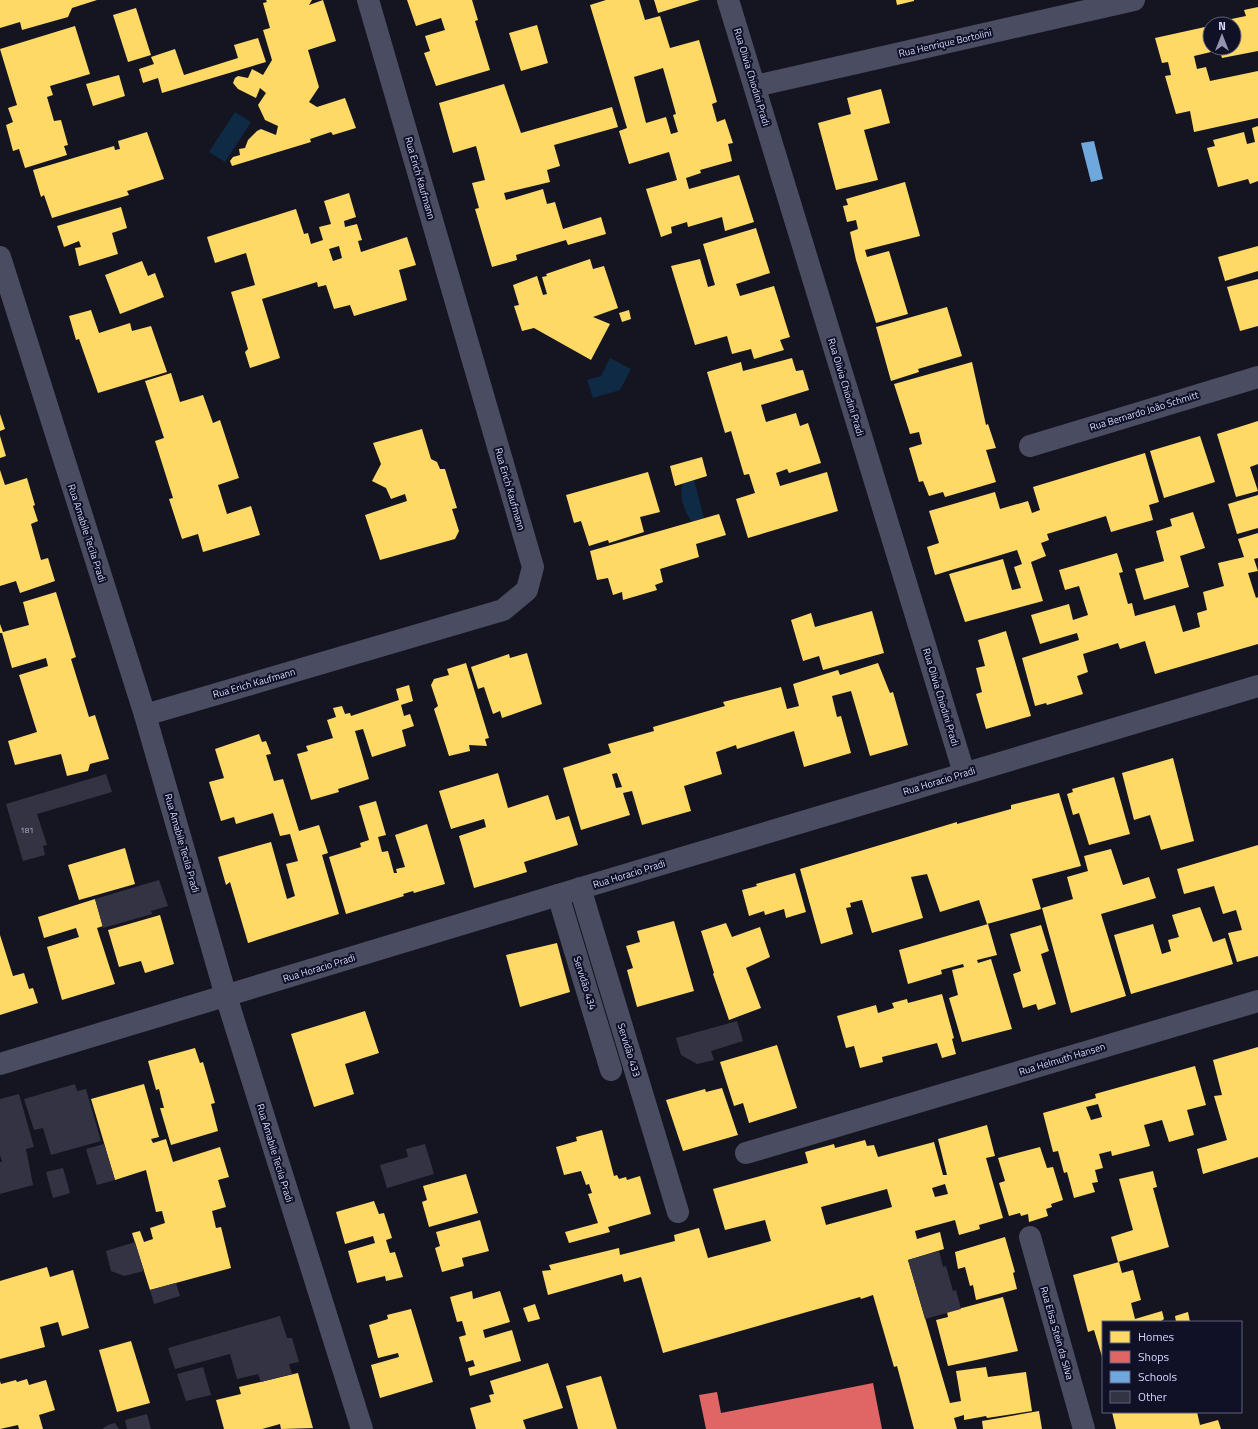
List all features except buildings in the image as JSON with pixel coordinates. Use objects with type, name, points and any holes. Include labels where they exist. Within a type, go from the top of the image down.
[{"type":"street","name":"Rua Erich Kaufmann","points":[[145,715],[503,610],[527,590],[533,567],[368,0]]},
{"type":"street","name":"Rua Olivia Chiodini Pradi","points":[[728,0],[964,774]]},
{"type":"street","name":"Rua Henrique Bortolini","points":[[755,86],[1134,0]]},
{"type":"street","name":"Rua Amabile Tecila Pradi","points":[[0,257],[145,715],[226,996],[362,1429]]},
{"type":"street","name":"Rua Bernardo João Schmitt","points":[[1030,446],[1258,377]]},
{"type":"street","name":"Rua Horacio Pradi","points":[[0,1064],[580,888],[1258,686]]},
{"type":"street","name":"Servidão 433","points":[[580,888],[678,1212]]},
{"type":"street","name":"Servidão 434","points":[[558,895],[611,1070]]},
{"type":"street","name":"Rua Helmuth Hansen","points":[[746,1153],[1258,1001]]},
{"type":"street","name":"Rua Elisa Stein da Silva","points":[[1030,1237],[1084,1429]]},
{"type":"water","points":[[235,112],[251,122],[225,162],[209,152]]},
{"type":"water","points":[[610,358],[631,369],[620,390],[593,398],[587,380],[601,376]]},
{"type":"water","points":[[694,480],[704,518],[692,522],[686,513],[681,488],[682,483]]}]
